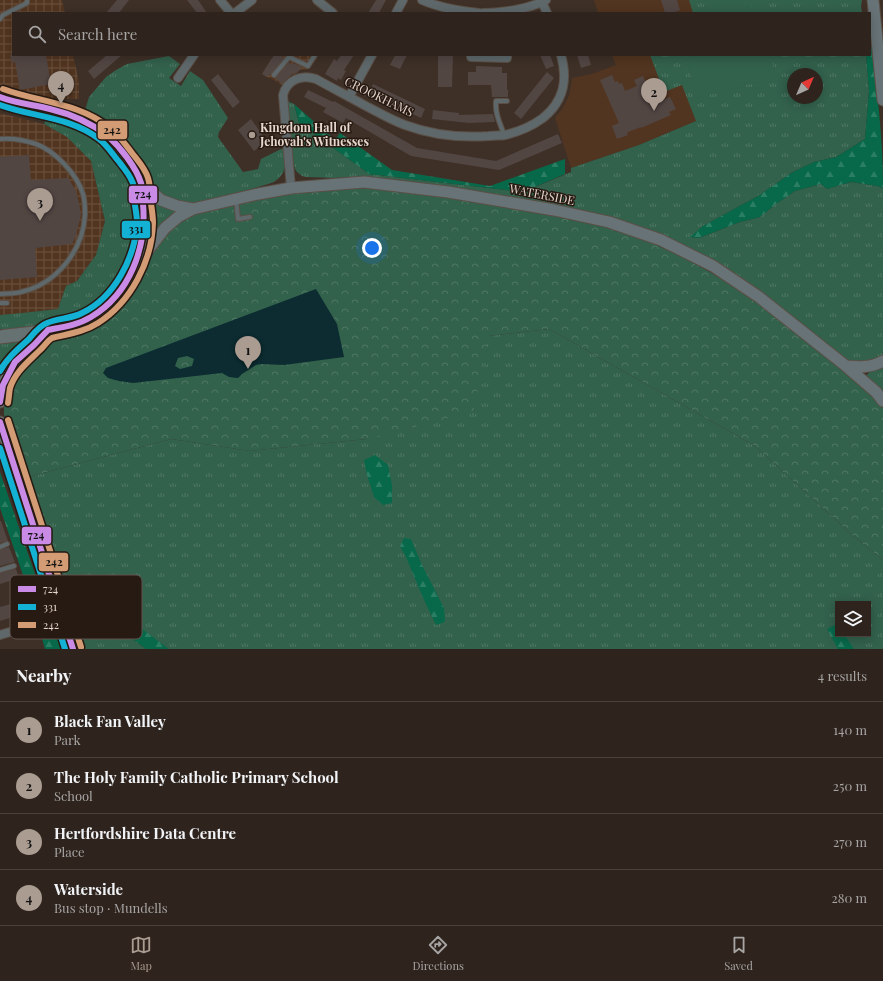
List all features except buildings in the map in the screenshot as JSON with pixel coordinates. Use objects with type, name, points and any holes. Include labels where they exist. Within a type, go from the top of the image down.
[{"type":"main road","points":[[873,0],[883,100]]},
{"type":"main road","points":[[0,97],[24,104],[50,109],[82,119],[97,128],[113,141],[137,174],[141,183],[145,216],[142,245],[135,267],[122,289],[96,314],[84,321],[66,327],[0,337]]},
{"type":"main road","name":"WATERSIDE","points":[[141,183],[161,200],[177,206],[193,208],[291,188],[364,182],[448,192],[554,210],[609,222],[661,240],[713,266],[759,297],[846,366],[876,392],[883,401]]},
{"type":"main road","name":"WATERSIDE","points":[[135,267],[165,228],[178,217],[193,208]]},
{"type":"main road","points":[[0,402],[3,384],[15,362],[48,330]]},
{"type":"main road","points":[[846,366],[865,367],[878,364],[883,361]]},
{"type":"main road","points":[[0,422],[49,575]]},
{"type":"main road","points":[[70,639],[73,649]]},
{"type":"street","points":[[220,0],[230,12]]},
{"type":"street","points":[[236,12],[252,0]]},
{"type":"street","points":[[317,0],[332,12]]},
{"type":"street","points":[[397,12],[403,0]]},
{"type":"street","points":[[422,0],[459,11],[469,12]]},
{"type":"street","points":[[506,12],[544,1],[547,12]]},
{"type":"street","points":[[178,78],[193,56]]},
{"type":"street","points":[[349,97],[371,56]]},
{"type":"street","points":[[471,57],[507,58],[507,56]]},
{"type":"street","name":"CROOKHAMS","points":[[291,188],[283,96],[290,82],[307,76],[311,77],[386,116],[405,125],[422,130],[462,136],[504,135],[536,124],[551,112],[561,96],[564,78],[561,56]]},
{"type":"street","points":[[0,635],[10,632]]},
{"type":"lane","points":[[0,18],[27,3],[27,0]]},
{"type":"lane","points":[[274,75],[289,56],[308,66],[314,56]]},
{"type":"lane","points":[[504,135],[502,125],[496,115],[495,109],[496,101],[507,101]]},
{"type":"lane","points":[[0,139],[14,138],[37,144],[54,155],[67,167],[77,180],[83,194],[85,209],[85,223],[80,240],[74,252],[58,272],[49,280],[31,289],[21,292],[0,294]]},
{"type":"lane","points":[[236,199],[238,219],[250,218]]},
{"type":"lane","points":[[0,303],[8,303]]},
{"type":"lane","points":[[0,547],[7,544]]},
{"type":"lane","points":[[0,570],[14,566]]},
{"type":"shaded area","points":[[0,0],[62,0],[65,12],[12,12],[12,56],[73,56],[79,82],[79,99],[32,99],[0,85]]},
{"type":"shaded area","points":[[594,0],[805,0],[807,12],[598,12]]},
{"type":"shaded area","points":[[273,56],[314,56],[317,58],[309,69],[299,70],[295,76],[292,74],[283,86],[262,74]]},
{"type":"shaded area","points":[[612,56],[807,56],[798,68],[787,68],[787,99],[696,121],[639,145],[571,168],[555,118],[569,96],[572,78],[592,74],[616,65]]},
{"type":"shaded area","points":[[0,113],[44,124],[67,137],[91,161],[105,221],[96,255],[77,281],[66,286],[58,309],[0,316]]},
{"type":"green space","points":[[689,0],[862,0],[862,12],[693,12]]},
{"type":"green space","points":[[717,0],[774,0],[732,12],[720,12]]},
{"type":"green space","points":[[871,38],[877,89],[883,168],[883,188],[851,182],[827,189],[821,184],[795,191],[760,217],[740,222],[699,238],[690,237],[703,226],[758,196],[791,173],[814,162],[836,157],[865,139],[869,91],[866,56],[871,56]]},
{"type":"green space","points":[[169,56],[180,64],[169,78],[181,86],[190,71],[203,80],[228,118],[219,132],[218,137],[243,172],[258,169],[261,159],[283,149],[285,166],[283,173],[279,178],[274,182],[255,188],[197,203],[184,204],[163,197],[150,184],[141,169],[84,114],[89,97],[106,77],[116,70],[127,64]]},
{"type":"green space","points":[[650,56],[866,56],[869,91],[865,139],[836,157],[814,162],[791,173],[758,196],[703,226],[691,237],[699,238],[740,222],[760,217],[795,191],[821,184],[827,189],[851,182],[883,188],[883,356],[866,363],[847,361],[759,293],[643,230],[380,179],[302,176],[295,169],[293,161],[287,101],[294,104],[299,123],[369,174],[523,192],[571,172],[571,168],[639,145],[696,121],[682,85],[664,92]]},
{"type":"green space","points":[[686,56],[770,56],[776,77],[697,98]]},
{"type":"green space","points":[[294,104],[335,140],[340,133],[392,170],[490,186],[565,159],[565,174],[523,192],[369,174],[299,123]]},
{"type":"green space","points":[[48,114],[84,126],[109,145],[131,176],[138,198],[140,214],[137,250],[118,285],[103,302],[91,310],[73,319],[21,330],[0,329],[0,315],[58,309],[66,286],[77,281],[96,255],[105,221],[91,161],[67,137],[44,124]]},
{"type":"green space","points":[[374,188],[419,193],[595,224],[639,237],[678,255],[743,292],[778,318],[866,390],[883,408],[883,560],[852,535],[755,446],[549,329],[489,336],[473,412],[367,439],[250,451],[171,439],[24,479],[4,414],[4,402],[10,375],[37,346],[91,324],[130,288],[161,238],[174,224],[195,213],[274,195],[338,189]]},
{"type":"green space","points":[[152,198],[175,212],[152,236],[150,232],[151,216],[149,200]]},
{"type":"green space","points":[[549,329],[755,446],[852,535],[883,560],[883,649],[167,649],[142,635],[142,575],[54,575],[24,479],[171,439],[250,451],[367,439],[489,336]]},
{"type":"green space","points":[[22,341],[23,344],[10,358],[0,376],[0,344]]},
{"type":"green space","points":[[883,367],[883,395],[866,378],[866,376],[872,371]]},
{"type":"green space","points":[[375,455],[388,465],[392,485],[392,503],[383,505],[374,497],[364,460]]},
{"type":"green space","points":[[0,472],[35,575],[23,575],[0,508]]},
{"type":"green space","points":[[404,538],[411,539],[422,565],[444,608],[445,622],[436,625],[400,546]]},
{"type":"green space","points":[[835,625],[835,637],[846,637],[854,649],[838,649],[827,629]]},
{"type":"green space","points":[[142,629],[169,649],[146,649],[132,639],[142,639]]},
{"type":"green space","points":[[42,639],[61,639],[64,649],[45,649]]},
{"type":"green space","points":[[75,639],[132,639],[146,649],[78,649]]},
{"type":"water","points":[[316,289],[337,324],[344,357],[284,365],[261,364],[256,365],[238,378],[229,377],[222,373],[133,383],[108,378],[103,373],[106,368]],"holes":[[[187,356],[194,359],[192,366],[180,369],[175,366],[178,358]]]},
{"type":"transit line","name":"242","points":[[3,89],[86,113],[113,131],[122,140],[147,174],[150,185],[153,223],[149,252],[138,279],[130,292],[110,314],[93,326],[82,331],[50,339],[15,377],[10,388],[8,403]]},
{"type":"transit line","name":"724","points":[[0,97],[66,114],[95,127],[108,136],[118,146],[132,164],[142,185],[144,220],[142,237],[139,253],[126,282],[116,296],[105,307],[91,317],[76,324],[48,330]]},
{"type":"transit line","name":"331","points":[[0,105],[76,126],[99,139],[108,148],[132,180],[137,223],[132,250],[127,263],[121,276],[104,298],[78,315],[44,324],[9,358],[0,371]]},
{"type":"transit line","name":"724","points":[[0,402],[3,385],[15,362],[48,330]]},
{"type":"transit line","name":"242","points":[[8,420],[58,575]]},
{"type":"transit line","name":"724","points":[[0,422],[49,575]]},
{"type":"transit line","name":"331","points":[[0,448],[41,575]]},
{"type":"transit line","name":"331","points":[[62,639],[65,649]]},
{"type":"transit line","name":"724","points":[[70,639],[73,649]]},
{"type":"transit line","name":"242","points":[[78,639],[81,647]]},
{"type":"place","name":"Waterside","points":[[61,104]]},
{"type":"place","name":"The Holy Family Catholic Primary School","points":[[654,111]]},
{"type":"place","name":"Kingdom Hall of Jehovah's Witnesses","points":[[252,135]]},
{"type":"place","name":"Hertfordshire Data Centre","points":[[40,221]]},
{"type":"place","name":"Black Fan Valley","points":[[248,369]]}]
